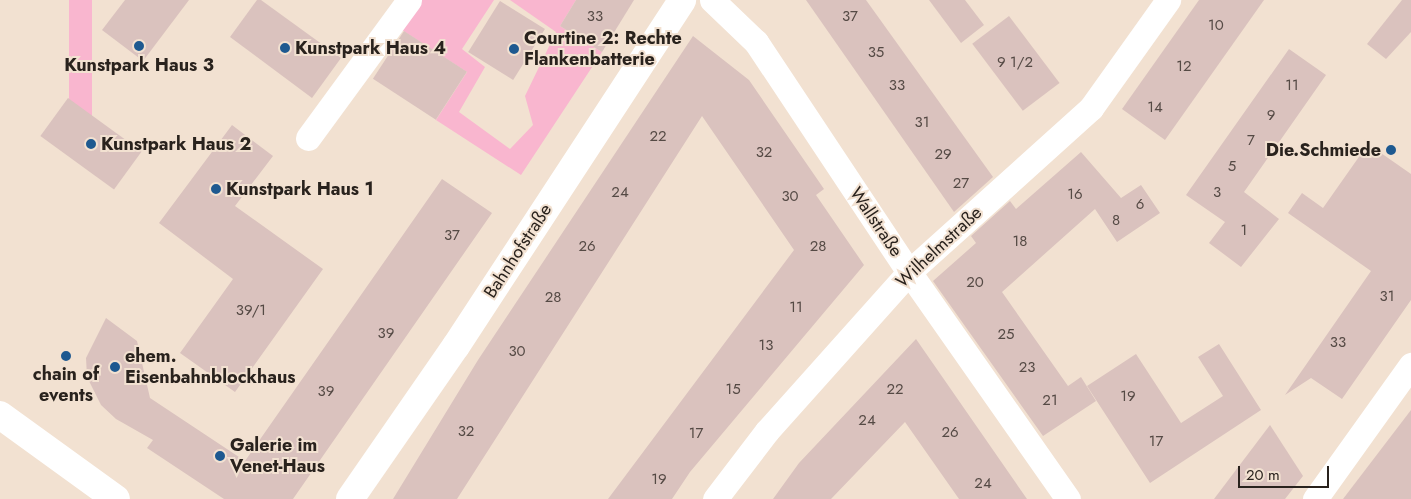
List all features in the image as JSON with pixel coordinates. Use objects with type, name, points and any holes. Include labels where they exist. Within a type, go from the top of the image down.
[{"type":"street","points":[[308,138],[409,0]]},
{"type":"street","name":"Bahnhofstraße","points":[[350,499],[456,346],[682,0]]},
{"type":"street","name":"Wallstraße","points":[[712,0],[756,42],[909,272],[1068,499]]},
{"type":"street","name":"Wilhelmstraße","points":[[715,499],[767,431],[909,272],[1091,108],[1168,0]]},
{"type":"street","points":[[1315,499],[1411,365]]},
{"type":"street","points":[[0,416],[116,499]]},
{"type":"shaded area","points":[[69,0],[92,0],[92,122],[69,122]]},
{"type":"shaded area","points":[[418,0],[494,0],[462,49],[485,67],[459,112],[510,149],[533,125],[525,96],[556,32],[510,0],[576,0],[560,26],[602,52],[521,175],[436,120],[467,72],[399,28]]},
{"type":"building","name":"Kunstpark Haus 3","points":[[125,0],[189,0],[143,61],[102,30]]},
{"type":"building","name":"Kunstpark Haus 4","points":[[257,0],[261,0],[341,58],[312,98],[230,37]]},
{"type":"building","points":[[576,0],[634,0],[602,52],[560,26]]},
{"type":"building","points":[[806,0],[866,0],[993,177],[954,212]]},
{"type":"building","points":[[929,0],[965,0],[984,25],[961,43]]},
{"type":"building","points":[[1199,0],[1264,0],[1165,140],[1122,109]]},
{"type":"building","points":[[1402,0],[1411,0],[1411,32],[1386,59],[1367,44]]},
{"type":"building","points":[[500,1],[545,29],[513,80],[468,52]]},
{"type":"building","points":[[1009,16],[1060,83],[1023,111],[972,44]]},
{"type":"building","points":[[404,31],[467,72],[436,120],[373,79]]},
{"type":"building","points":[[693,36],[749,80],[824,189],[816,195],[864,265],[690,472],[672,499],[608,499],[794,250],[702,116],[457,499],[393,499],[478,360]]},
{"type":"building","points":[[1289,49],[1326,75],[1244,192],[1279,219],[1241,267],[1209,243],[1225,222],[1186,195]]},
{"type":"building","name":"Kunstpark Haus 2","points":[[68,98],[142,151],[114,190],[40,136]]},
{"type":"building","points":[[232,125],[273,156],[235,206],[323,269],[235,392],[180,353],[233,279],[159,223]]},
{"type":"building","points":[[1368,144],[1411,174],[1411,300],[1342,399],[1311,378],[1285,395],[1371,271],[1288,213],[1302,193],[1323,208]]},
{"type":"building","points":[[1081,152],[1121,198],[1141,185],[1160,213],[1117,242],[1095,209],[1002,292],[1068,386],[1081,377],[1096,401],[1043,436],[933,281],[976,243],[971,236],[1010,201],[1016,209]]},
{"type":"building","points":[[442,179],[492,213],[293,499],[224,499],[147,448],[153,440],[116,419],[101,405],[87,377],[86,358],[106,318],[137,341],[150,398],[245,461]]},
{"type":"building","points":[[916,339],[1027,499],[959,499],[905,422],[831,499],[773,499],[799,463]]},
{"type":"building","points":[[1219,344],[1261,410],[1150,483],[1087,386],[1136,354],[1181,423],[1223,396],[1198,357]]},
{"type":"building","points":[[1411,410],[1411,499],[1343,499]]},
{"type":"building","points":[[1270,425],[1303,476],[1285,499],[1214,499]]},
{"type":"place","name":"Kunstpark Haus 3","points":[[139,46]]},
{"type":"place","name":"Kunstpark Haus 4","points":[[285,48]]},
{"type":"place","name":"Courtine 2: Rechte Flankenbatterie","points":[[514,49]]},
{"type":"place","name":"Kunstpark Haus 2","points":[[91,144]]},
{"type":"place","name":"Die.Schmiede","points":[[1391,150]]},
{"type":"place","name":"Kunstpark Haus 1","points":[[216,189]]},
{"type":"place","name":"chain of events","points":[[66,356]]},
{"type":"place","name":"ehem. Eisenbahnblockhaus","points":[[115,367]]},
{"type":"place","name":"Galerie im Venet-Haus","points":[[220,456]]}]
